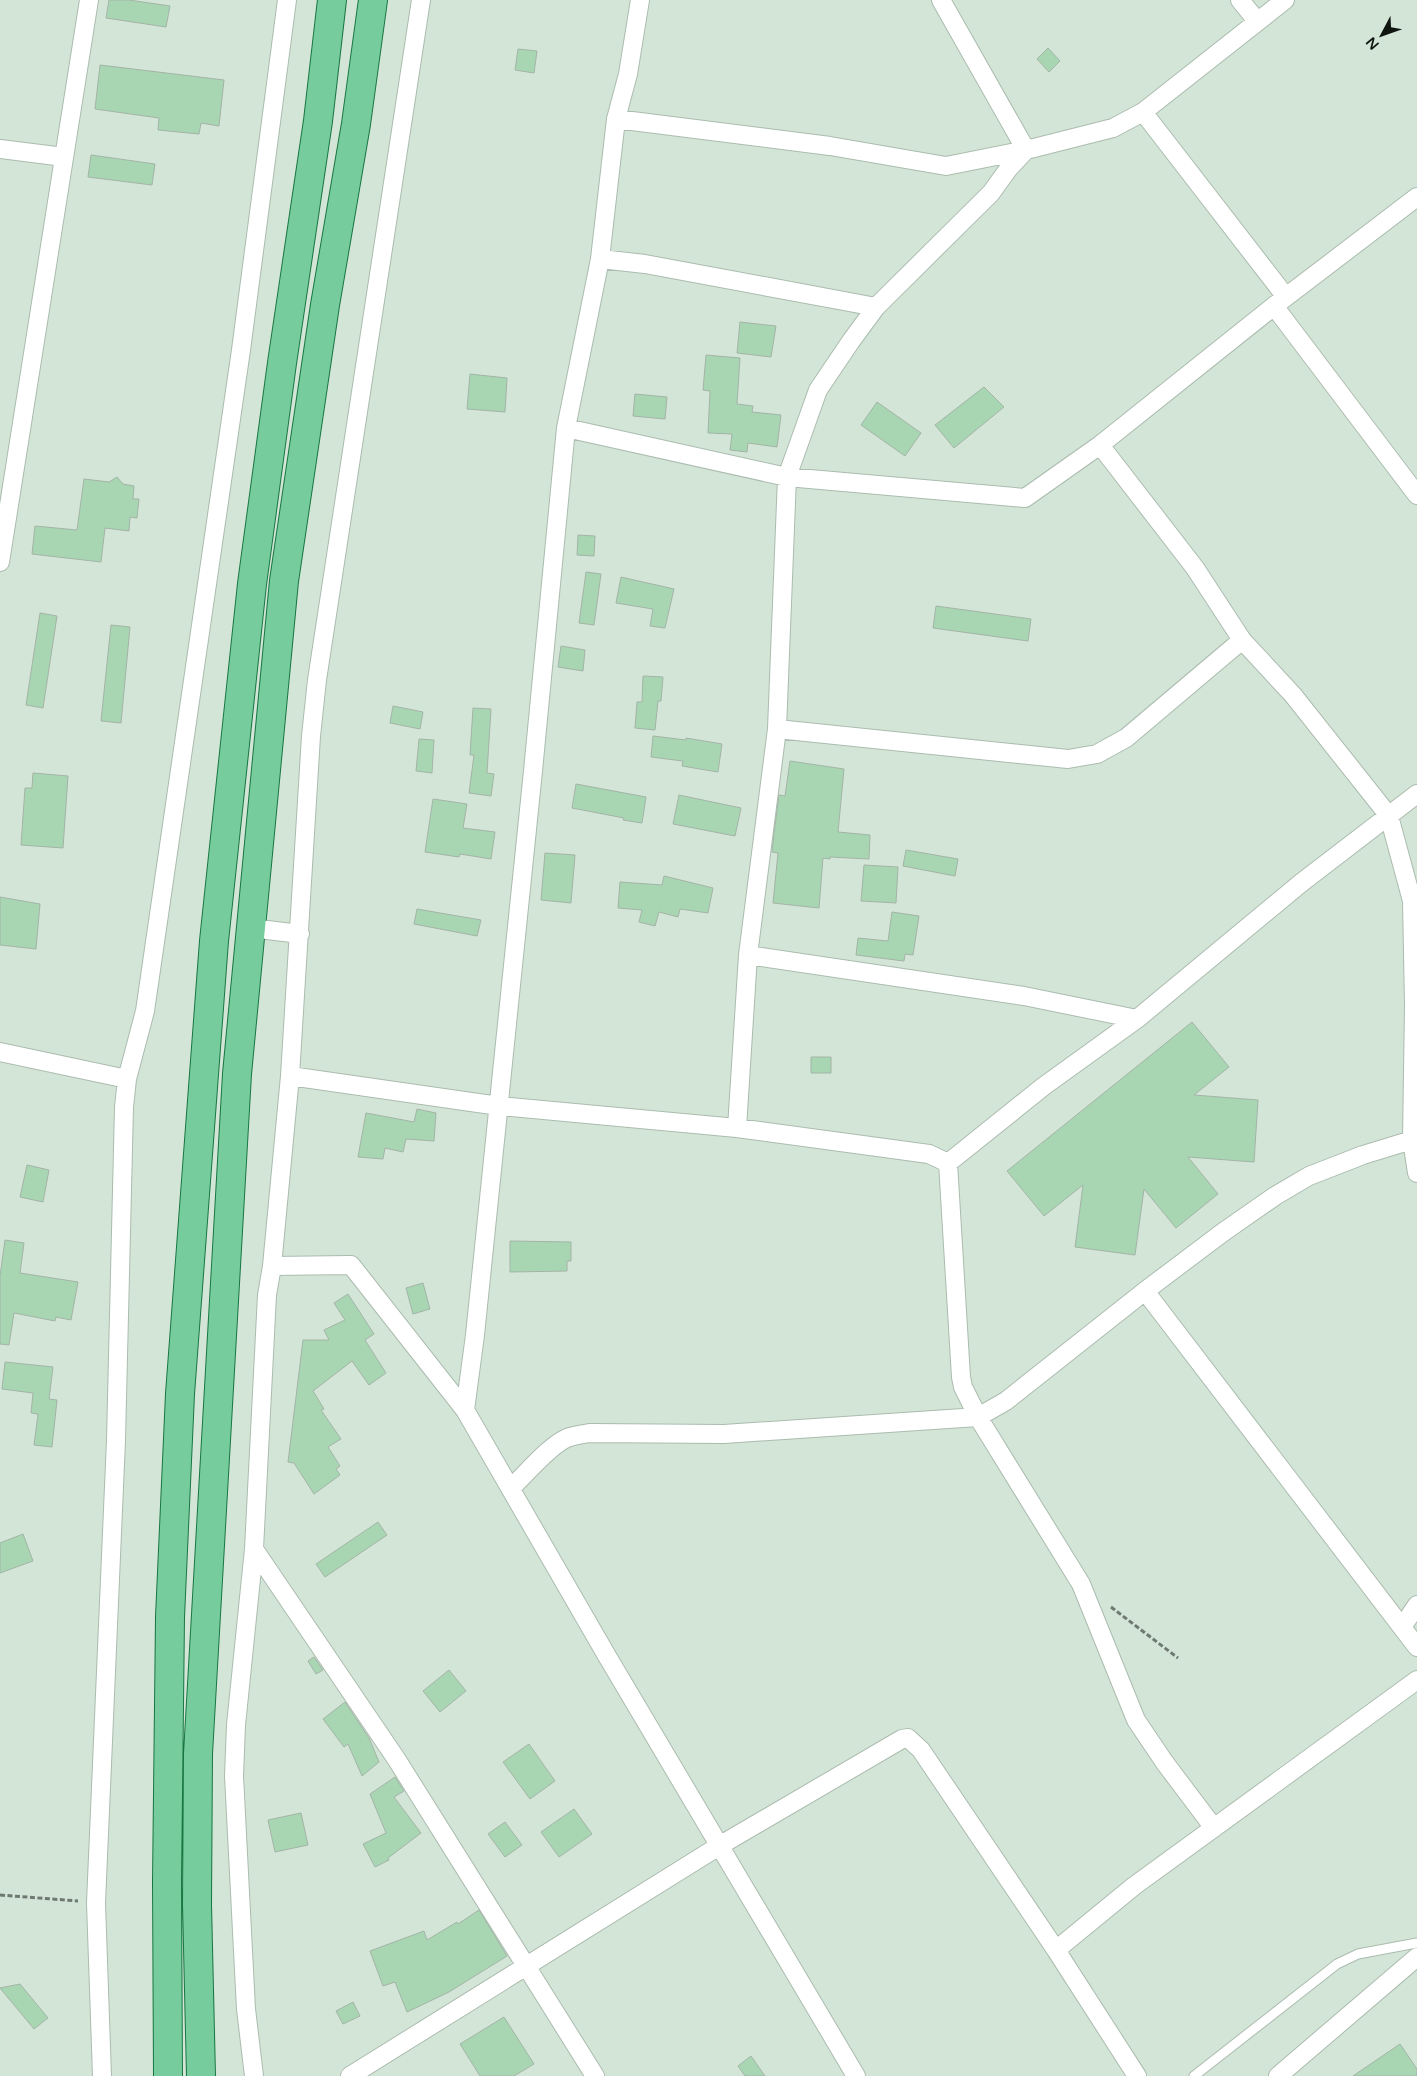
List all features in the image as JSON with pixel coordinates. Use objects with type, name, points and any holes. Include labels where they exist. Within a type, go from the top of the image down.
[{"type":"main road","points":[[168,2076],[167,1882],[170,1617],[181,1384],[212,960],[252,584],[318,121],[332,0]]},
{"type":"main road","points":[[201,2076],[197,1904],[198,1754],[236,1084],[284,581],[325,305],[356,124],[373,0]]},
{"type":"street","points":[[0,560],[45,267],[89,0]]},
{"type":"street","points":[[102,2076],[96,1903],[116,1440],[124,1106],[127,1078],[145,1011],[241,350],[287,0]]},
{"type":"street","points":[[254,2076],[246,2008],[234,1776],[236,1725],[254,1549],[267,1294],[272,1266],[290,1076],[311,736],[421,0]]},
{"type":"street","points":[[465,1410],[476,1336],[566,428],[600,259],[616,120],[628,74],[640,0]]},
{"type":"street","points":[[941,0],[1026,150]]},
{"type":"street","points":[[1240,0],[1257,21]]},
{"type":"street","points":[[616,120],[830,146],[946,166],[1026,150],[1113,128],[1143,112],[1285,0]]},
{"type":"street","points":[[1143,112],[1417,495]]},
{"type":"street","points":[[0,148],[64,157]]},
{"type":"street","points":[[737,1128],[748,955],[777,729],[788,477],[818,390],[876,307],[991,193],[1009,168],[1026,150]]},
{"type":"street","points":[[566,428],[788,477],[1020,499],[1031,496],[1100,445],[1280,301],[1417,197]]},
{"type":"street","points":[[600,259],[646,264],[876,307]]},
{"type":"street","points":[[1100,445],[1195,568],[1242,640],[1293,695],[1389,816],[1412,901],[1414,1005],[1412,1140],[1417,1173]]},
{"type":"street","points":[[777,729],[1068,759],[1098,754],[1126,738],[1242,640]]},
{"type":"street","points":[[948,1163],[1044,1086],[1137,1019],[1301,883],[1417,794]]},
{"type":"street","points":[[251,928],[300,934]]},
{"type":"street","points":[[748,955],[1024,996],[1137,1019]]},
{"type":"street","points":[[0,1052],[127,1078]]},
{"type":"street","points":[[290,1076],[499,1106],[737,1128],[929,1154],[948,1163]]},
{"type":"street","points":[[511,1488],[557,1444],[567,1438],[578,1435],[599,1433],[733,1433],[978,1417],[1006,1401],[1145,1290],[1275,1196],[1309,1176],[1363,1155],[1412,1140]]},
{"type":"street","points":[[948,1163],[960,1377],[967,1395],[978,1417],[1081,1584],[1136,1720],[1155,1750],[1214,1828]]},
{"type":"street","points":[[272,1266],[351,1265],[465,1410],[719,1846],[856,2076]]},
{"type":"street","points":[[1145,1290],[1417,1647]]},
{"type":"street","points":[[254,1549],[397,1760],[595,2076]]},
{"type":"street","points":[[1402,1627],[1417,1605]]},
{"type":"street","points":[[1056,1950],[1134,1886],[1417,1680]]},
{"type":"street","points":[[350,2076],[719,1846],[902,1739],[908,1738],[921,1750],[1056,1950],[1137,2076]]},
{"type":"street","points":[[1278,2076],[1417,1957]]},
{"type":"lane","points":[[1194,2076],[1337,1964],[1358,1954],[1417,1943]]},
{"type":"path","points":[[1081,1584],[1178,1658]]},
{"type":"path","points":[[0,1894],[96,1903]]},
{"type":"building","points":[[109,0],[129,0],[170,6],[166,27],[106,18]]},
{"type":"building","points":[[1048,48],[1060,61],[1049,72],[1037,59]]},
{"type":"building","points":[[518,49],[537,51],[534,73],[515,70]]},
{"type":"building","points":[[100,65],[224,80],[219,126],[201,123],[199,134],[158,130],[159,118],[95,109]]},
{"type":"building","points":[[91,155],[155,164],[152,185],[88,177]]},
{"type":"building","points":[[740,322],[776,326],[771,357],[737,353]]},
{"type":"building","points":[[706,355],[740,358],[737,404],[753,406],[752,412],[781,415],[777,447],[748,443],[747,452],[730,450],[732,434],[708,433],[710,391],[703,390]]},
{"type":"building","points":[[470,374],[507,378],[505,412],[467,409]]},
{"type":"building","points":[[984,387],[1004,407],[954,448],[935,425]]},
{"type":"building","points":[[635,394],[667,397],[665,419],[633,416]]},
{"type":"building","points":[[877,402],[921,433],[905,456],[861,425]]},
{"type":"building","points":[[117,477],[123,484],[134,486],[133,499],[139,499],[137,518],[130,517],[129,531],[105,528],[101,562],[32,554],[35,526],[77,530],[84,479],[109,482]]},
{"type":"building","points":[[578,535],[595,536],[594,556],[577,555]]},
{"type":"building","points":[[586,572],[601,574],[594,625],[579,623]]},
{"type":"building","points":[[621,577],[674,589],[665,628],[650,626],[653,609],[616,603]]},
{"type":"building","points":[[936,606],[1031,619],[1028,641],[933,628]]},
{"type":"building","points":[[40,613],[57,616],[43,708],[26,705]]},
{"type":"building","points":[[111,625],[130,627],[121,723],[101,721]]},
{"type":"building","points":[[561,646],[585,650],[583,671],[558,667]]},
{"type":"building","points":[[643,676],[663,677],[661,701],[658,701],[655,730],[635,728],[637,702],[642,702]]},
{"type":"building","points":[[393,706],[423,712],[420,729],[390,723]]},
{"type":"building","points":[[473,708],[491,709],[487,773],[494,774],[491,796],[469,793],[474,755],[470,755]]},
{"type":"building","points":[[653,736],[686,740],[686,738],[722,744],[718,772],[682,766],[683,761],[651,757]]},
{"type":"building","points":[[419,739],[434,740],[432,773],[416,771]]},
{"type":"building","points":[[790,761],[844,769],[838,832],[870,835],[869,859],[823,858],[819,908],[773,903],[778,853],[772,852],[774,833],[779,795],[785,796]]},
{"type":"building","points":[[33,773],[68,776],[63,848],[21,845],[25,788],[32,788]]},
{"type":"building","points":[[576,784],[646,797],[642,823],[572,808]]},
{"type":"building","points":[[679,795],[741,808],[735,836],[673,824]]},
{"type":"building","points":[[433,799],[467,804],[463,828],[495,832],[491,859],[460,854],[459,857],[425,852]]},
{"type":"building","points":[[906,850],[958,859],[955,876],[903,866]]},
{"type":"building","points":[[545,853],[575,855],[571,903],[541,900]]},
{"type":"building","points":[[864,865],[898,867],[896,903],[861,901]]},
{"type":"building","points":[[664,876],[713,888],[708,913],[680,909],[678,917],[659,912],[655,926],[639,922],[642,910],[618,908],[620,882],[662,885]]},
{"type":"building","points":[[0,897],[40,904],[36,949],[0,945]]},
{"type":"building","points":[[417,909],[481,920],[477,936],[414,924]]},
{"type":"building","points":[[892,912],[919,916],[913,955],[905,954],[904,961],[856,955],[858,938],[888,941]]},
{"type":"building","points":[[1192,1022],[1229,1067],[1194,1095],[1258,1100],[1254,1162],[1188,1157],[1218,1194],[1176,1228],[1144,1189],[1135,1255],[1075,1247],[1083,1185],[1044,1216],[1007,1171]]},
{"type":"building","points":[[811,1057],[831,1057],[831,1073],[811,1073]]},
{"type":"building","points":[[417,1109],[436,1113],[434,1141],[406,1139],[403,1152],[385,1148],[383,1159],[358,1157],[366,1113],[414,1122]]},
{"type":"building","points":[[27,1165],[49,1170],[43,1202],[20,1197]]},
{"type":"building","points":[[5,1240],[24,1243],[20,1273],[78,1282],[71,1320],[56,1317],[55,1321],[14,1313],[9,1345],[0,1344],[0,1276]]},
{"type":"building","points":[[510,1241],[571,1242],[571,1261],[567,1261],[567,1271],[510,1272]]},
{"type":"building","points":[[423,1283],[430,1309],[413,1314],[406,1288]]},
{"type":"building","points":[[348,1294],[374,1334],[365,1340],[386,1373],[369,1385],[352,1361],[313,1391],[324,1409],[321,1410],[341,1439],[328,1447],[340,1466],[336,1469],[340,1475],[314,1494],[294,1463],[288,1462],[303,1340],[329,1340],[324,1330],[345,1320],[334,1303]]},
{"type":"building","points":[[5,1362],[53,1367],[49,1399],[57,1400],[52,1447],[34,1445],[38,1414],[31,1413],[33,1393],[2,1389]]},
{"type":"building","points":[[378,1522],[387,1535],[325,1577],[316,1564]]},
{"type":"building","points":[[23,1534],[33,1561],[0,1573],[0,1543]]},
{"type":"building","points":[[314,1657],[323,1670],[316,1674],[308,1661]]},
{"type":"building","points":[[449,1670],[466,1691],[440,1712],[423,1691]]},
{"type":"building","points":[[345,1702],[369,1738],[379,1762],[362,1776],[348,1744],[344,1747],[323,1719]]},
{"type":"building","points":[[529,1744],[555,1781],[530,1799],[503,1762]]},
{"type":"building","points":[[395,1777],[404,1791],[394,1797],[421,1833],[388,1858],[389,1860],[375,1867],[363,1844],[386,1833],[370,1794]]},
{"type":"building","points":[[574,1809],[592,1834],[559,1857],[541,1832]]},
{"type":"building","points":[[301,1813],[308,1845],[275,1852],[268,1820]]},
{"type":"building","points":[[505,1822],[522,1845],[505,1857],[488,1834]]},
{"type":"building","points":[[479,1910],[507,1956],[449,1992],[407,2012],[395,1982],[383,1986],[370,1951],[424,1931],[427,1940],[457,1922],[458,1924]]},
{"type":"building","points":[[20,1984],[48,2018],[34,2029],[0,1988]]},
{"type":"building","points":[[353,2002],[360,2016],[343,2024],[336,2011]]},
{"type":"building","points":[[504,2017],[534,2064],[514,2076],[480,2076],[460,2044]]},
{"type":"building","points":[[1400,2044],[1417,2069],[1417,2076],[1353,2076]]},
{"type":"building","points":[[751,2056],[765,2076],[745,2076],[738,2066]]}]
